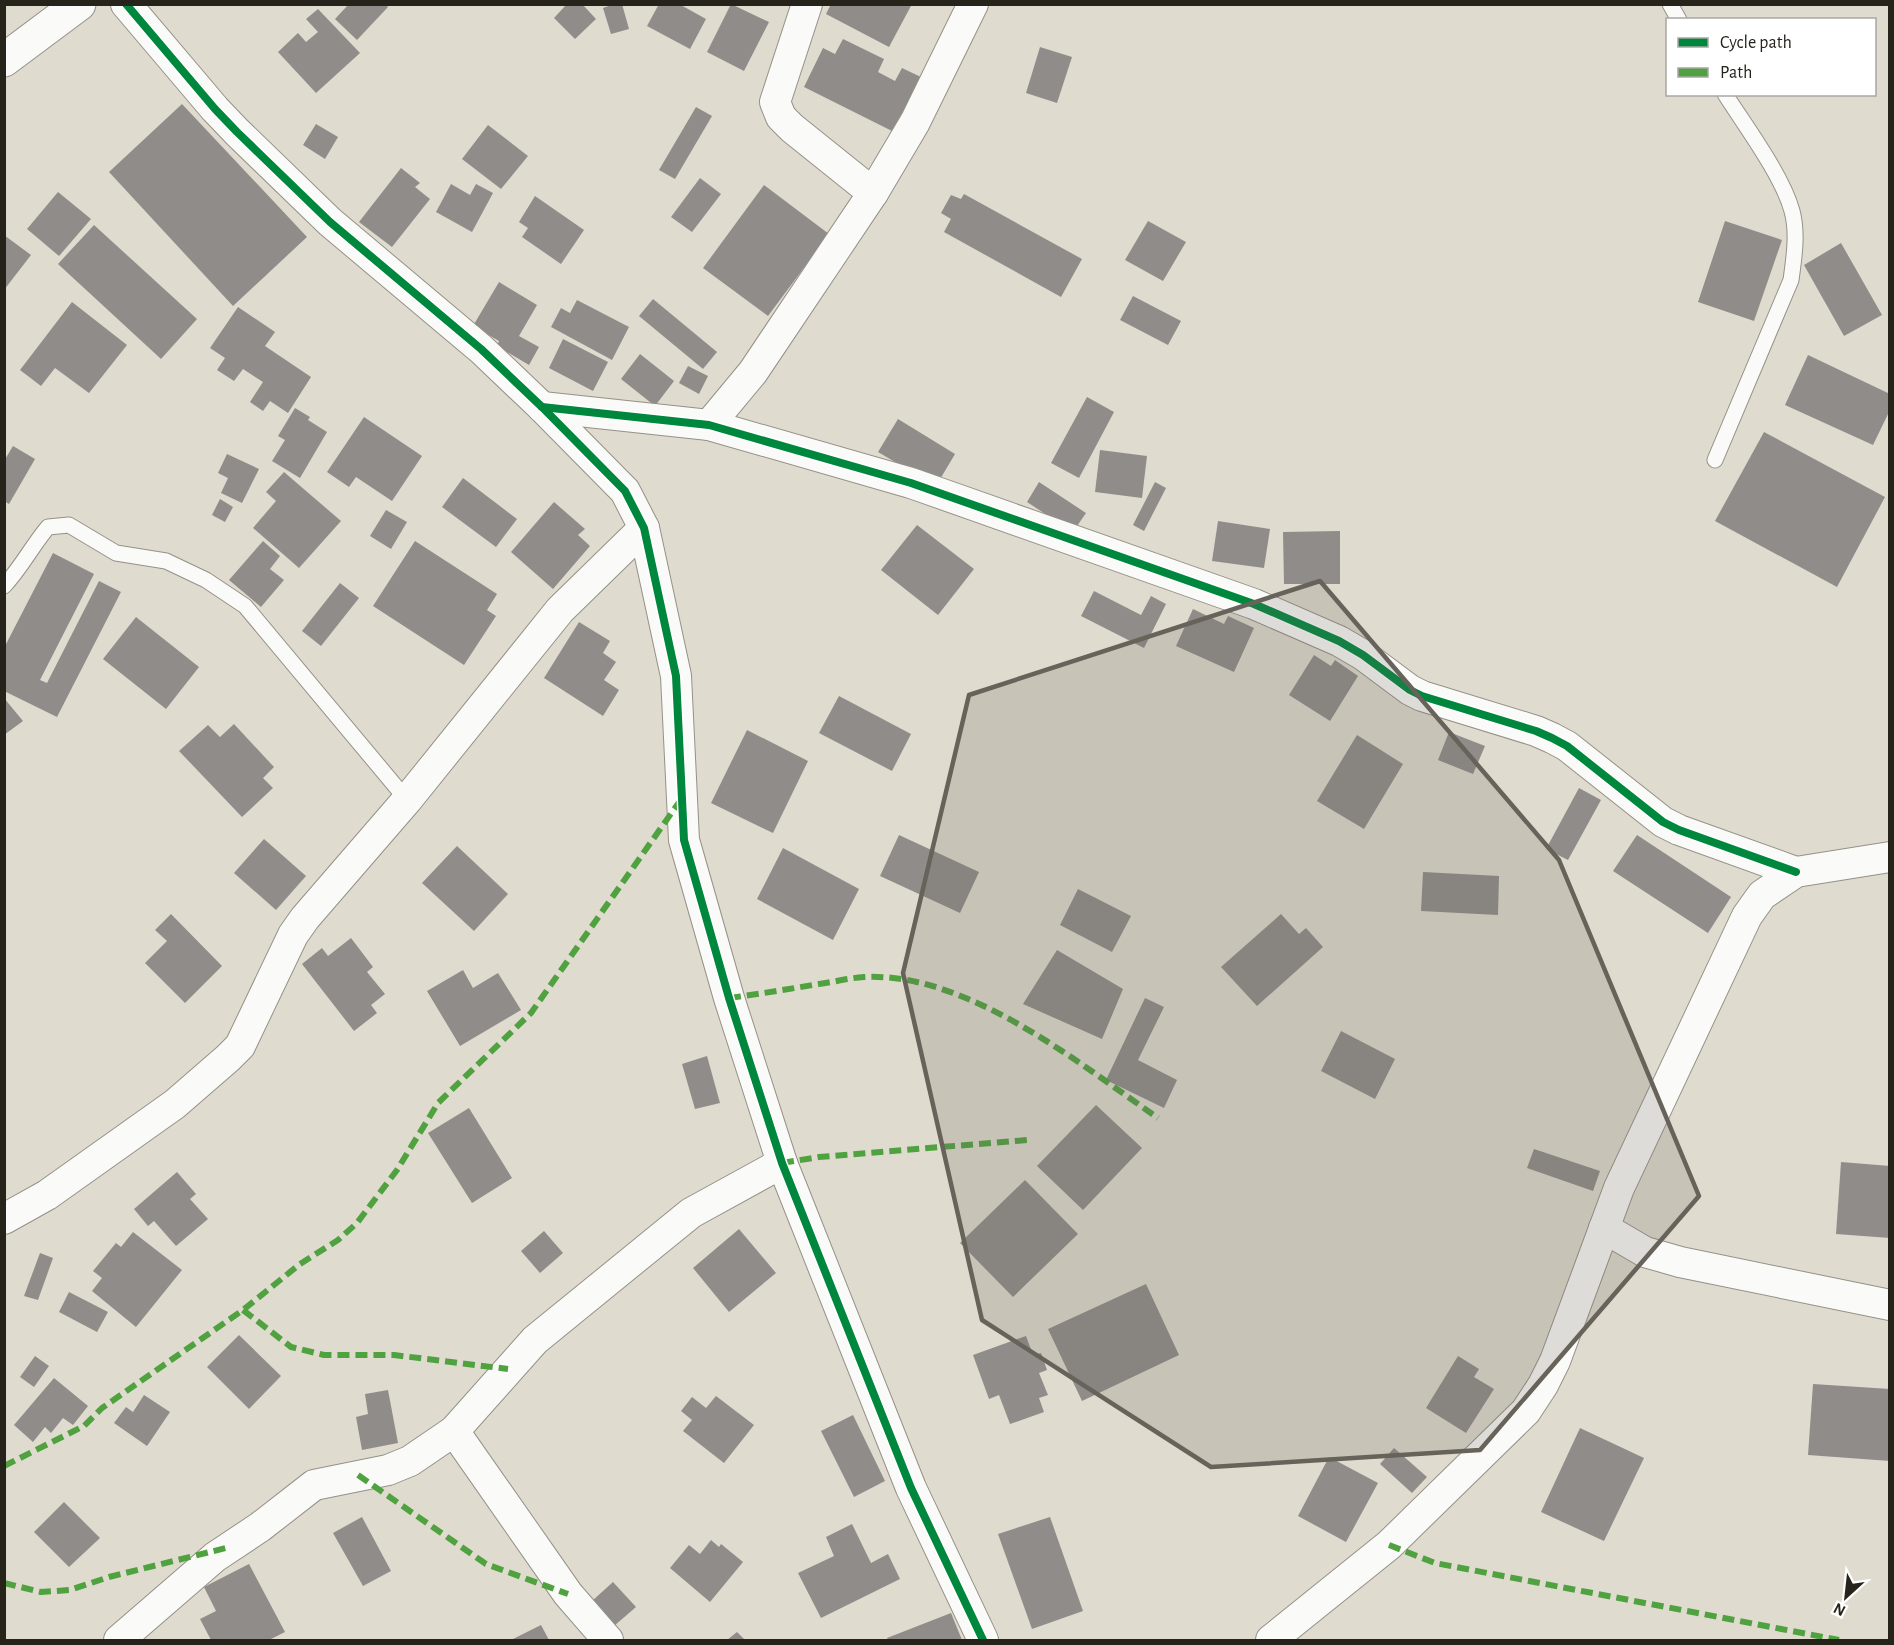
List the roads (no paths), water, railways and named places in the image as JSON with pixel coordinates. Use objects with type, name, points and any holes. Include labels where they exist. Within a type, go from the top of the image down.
[{"type":"main road","points":[[4,60],[80,4]]},
{"type":"street","points":[[126,4],[237,132],[330,222],[481,350],[542,407],[625,491],[644,528],[676,676],[684,840],[729,998],[782,1162],[911,1488],[983,1641]]},
{"type":"street","points":[[807,4],[775,102],[781,117],[792,128],[873,194]]},
{"type":"street","points":[[709,425],[753,372],[873,194],[915,122],[973,4]]},
{"type":"street","points":[[542,407],[709,425],[911,483],[1254,604],[1339,641],[1422,696],[1536,731],[1567,746],[1650,812],[1679,830],[1796,872]]},
{"type":"street","points":[[4,1219],[46,1195],[175,1104],[240,1046],[293,935],[305,918],[407,800],[560,610],[644,528]]},
{"type":"street","points":[[1271,1641],[1389,1545],[1526,1411],[1555,1361],[1619,1188],[1747,916],[1762,895],[1796,872],[1890,857]]},
{"type":"street","points":[[118,1641],[215,1557],[260,1527],[314,1485],[388,1470],[410,1461],[454,1431],[519,1356],[562,1318],[691,1213],[782,1162]]},
{"type":"street","points":[[1604,1228],[1645,1252],[1680,1262],[1890,1305]]},
{"type":"street","points":[[454,1431],[568,1594],[608,1641]]},
{"type":"lane","points":[[1670,4],[1678,18]]},
{"type":"lane","points":[[1715,460],[1791,280],[1795,252],[1792,212],[1781,184],[1726,96]]},
{"type":"lane","points":[[4,586],[16,574],[32,547],[48,527],[69,525],[116,553],[166,561],[206,580],[245,606],[407,800]]}]
